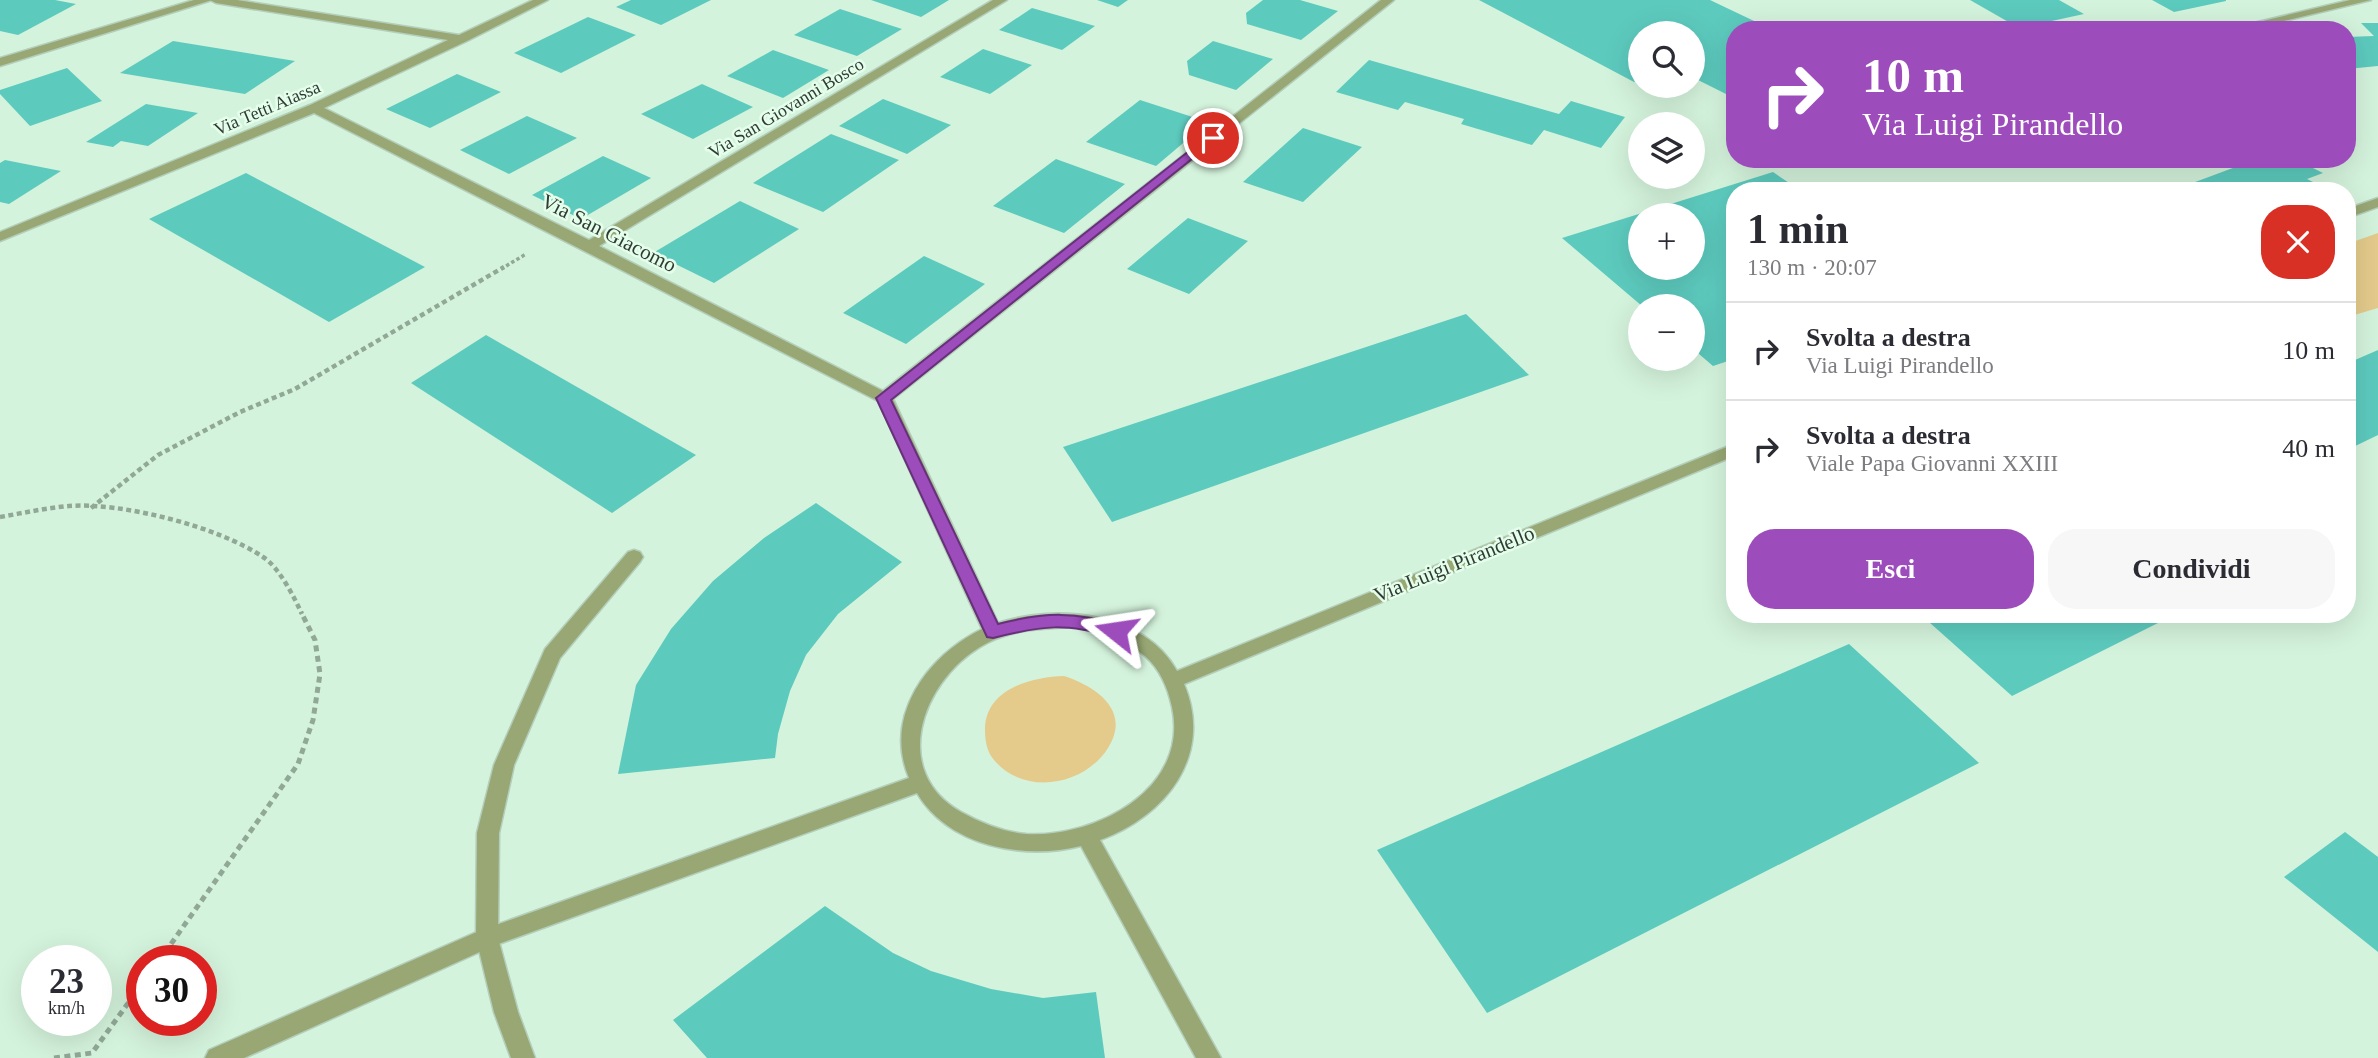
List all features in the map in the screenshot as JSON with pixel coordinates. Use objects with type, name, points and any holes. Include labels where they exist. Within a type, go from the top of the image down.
[{"type":"street","points":[[0,62],[206,0]]},
{"type":"street","points":[[216,0],[248,2],[463,39]]},
{"type":"street","name":"Via Tetti Aiassa","points":[[0,237],[314,108],[542,0]]},
{"type":"street","name":"Via San Giovanni Bosco","points":[[589,246],[1001,0]]},
{"type":"street","points":[[993,632],[884,398],[1388,0]]},
{"type":"street","points":[[2271,21],[2365,0]]},
{"type":"street","name":"Via San Giacomo","points":[[314,108],[884,398]]},
{"type":"street","points":[[2356,211],[2378,202]]},
{"type":"street","name":"Via Luigi Pirandello","points":[[1174,680],[1726,453]]},
{"type":"street","points":[[523,1058],[506,1012],[487,938],[488,833],[503,765],[552,654],[634,557]]},
{"type":"street","points":[[1077,620],[1116,631],[1150,651],[1174,680],[1185,714],[1181,751],[1163,787],[1130,816],[1087,836],[1037,843],[988,836],[948,815],[920,783],[909,748],[913,713],[930,679],[957,652],[993,632],[1034,621],[1077,620]]},
{"type":"street","points":[[217,1058],[487,938],[920,783]]},
{"type":"street","points":[[1087,836],[1209,1058]]},
{"type":"path","points":[[91,508],[158,455],[240,412],[295,389],[563,233]]},
{"type":"path","points":[[0,517],[71,506],[144,512],[209,531],[265,558],[292,593],[314,640],[320,674],[313,720],[298,764],[170,945]]},
{"type":"path","points":[[54,1058],[93,1055],[126,1007]]},
{"type":"shaded area","points":[[2378,233],[2378,308],[2356,315],[2356,241]]},
{"type":"shaded area","points":[[1064,676],[1098,693],[1113,711],[1116,722],[1108,748],[1098,761],[1085,771],[1054,782],[1022,779],[1007,772],[994,760],[986,742],[987,716],[993,704],[1012,688],[1038,679]]},
{"type":"building","points":[[0,0],[55,0],[76,4],[18,35],[0,31]]},
{"type":"building","points":[[631,0],[711,0],[661,25],[616,7]]},
{"type":"building","points":[[871,0],[949,0],[921,17]]},
{"type":"building","points":[[1097,0],[1128,0],[1118,7]]},
{"type":"building","points":[[1263,0],[1300,0],[1338,11],[1301,40],[1247,24],[1246,13]]},
{"type":"building","points":[[1479,0],[1710,0],[1754,21],[1726,21],[1726,94],[1705,84],[1705,21],[1628,21],[1628,79]]},
{"type":"building","points":[[1970,0],[2059,0],[2084,14],[2052,21],[2007,21]]},
{"type":"building","points":[[2152,0],[2226,0],[2226,1],[2174,12]]},
{"type":"building","points":[[1032,8],[1095,26],[1062,50],[999,30]]},
{"type":"building","points":[[840,9],[902,29],[857,56],[794,35]]},
{"type":"building","points":[[588,17],[636,35],[561,73],[514,53]]},
{"type":"building","points":[[2361,23],[2378,23],[2378,66],[2356,68],[2356,37],[2374,36]]},
{"type":"building","points":[[173,41],[295,61],[245,94],[120,73]]},
{"type":"building","points":[[1213,41],[1273,59],[1236,90],[1189,75],[1187,61]]},
{"type":"building","points":[[983,49],[1032,65],[990,94],[940,77]]},
{"type":"building","points":[[773,50],[829,70],[783,98],[727,76]]},
{"type":"building","points":[[1369,60],[1559,114],[1571,101],[1625,117],[1601,148],[1544,130],[1532,145],[1461,124],[1464,119],[1405,102],[1398,110],[1336,92]]},
{"type":"building","points":[[67,68],[102,101],[30,126],[0,94],[0,90]]},
{"type":"building","points":[[457,74],[501,92],[430,128],[386,109]]},
{"type":"building","points":[[702,84],[753,107],[693,139],[641,114]]},
{"type":"building","points":[[883,99],[951,125],[907,154],[839,126]]},
{"type":"building","points":[[1140,100],[1208,122],[1156,166],[1086,142]]},
{"type":"building","points":[[146,104],[198,113],[148,146],[121,141],[113,147],[86,142]]},
{"type":"building","points":[[527,116],[577,138],[509,174],[460,150]]},
{"type":"building","points":[[1303,128],[1362,147],[1303,202],[1243,182]]},
{"type":"building","points":[[831,134],[899,160],[823,212],[753,183]]},
{"type":"building","points":[[603,156],[651,178],[581,219],[532,195]]},
{"type":"building","points":[[1056,159],[1125,184],[1064,233],[993,206]]},
{"type":"building","points":[[5,160],[61,171],[9,204],[0,202],[0,163]]},
{"type":"building","points":[[2233,168],[2313,168],[2323,173],[2307,179],[2313,182],[2195,182]]},
{"type":"building","points":[[1773,172],[1788,182],[1741,182]]},
{"type":"building","points":[[246,173],[425,267],[329,322],[149,219]]},
{"type":"building","points":[[1726,187],[1726,362],[1713,366],[1705,359],[1705,294],[1628,294],[1562,238],[1628,217],[1628,280],[1705,280],[1705,203],[1674,203]]},
{"type":"building","points":[[740,201],[799,229],[714,283],[653,253]]},
{"type":"building","points":[[1188,218],[1248,241],[1189,294],[1127,269]]},
{"type":"building","points":[[924,256],[985,284],[906,344],[843,313]]},
{"type":"building","points":[[1466,314],[1529,375],[1112,522],[1063,447]]},
{"type":"building","points":[[486,335],[696,455],[612,513],[411,383]]},
{"type":"building","points":[[2378,350],[2378,435],[2356,446],[2356,360]]},
{"type":"building","points":[[816,503],[902,562],[838,614],[806,655],[790,691],[778,734],[775,758],[618,774],[636,685],[671,629],[713,581],[764,538]]},
{"type":"building","points":[[1930,623],[2158,623],[2012,696]]},
{"type":"building","points":[[1849,644],[1979,763],[1487,1013],[1377,850]]},
{"type":"building","points":[[2345,832],[2378,857],[2378,952],[2284,877]]},
{"type":"building","points":[[825,906],[893,953],[931,971],[991,989],[1043,998],[1096,992],[1105,1058],[707,1058],[673,1020]]},
{"type":"route","points":[[1116,631],[1077,620],[1034,621],[993,632],[884,398],[1213,138]]}]
